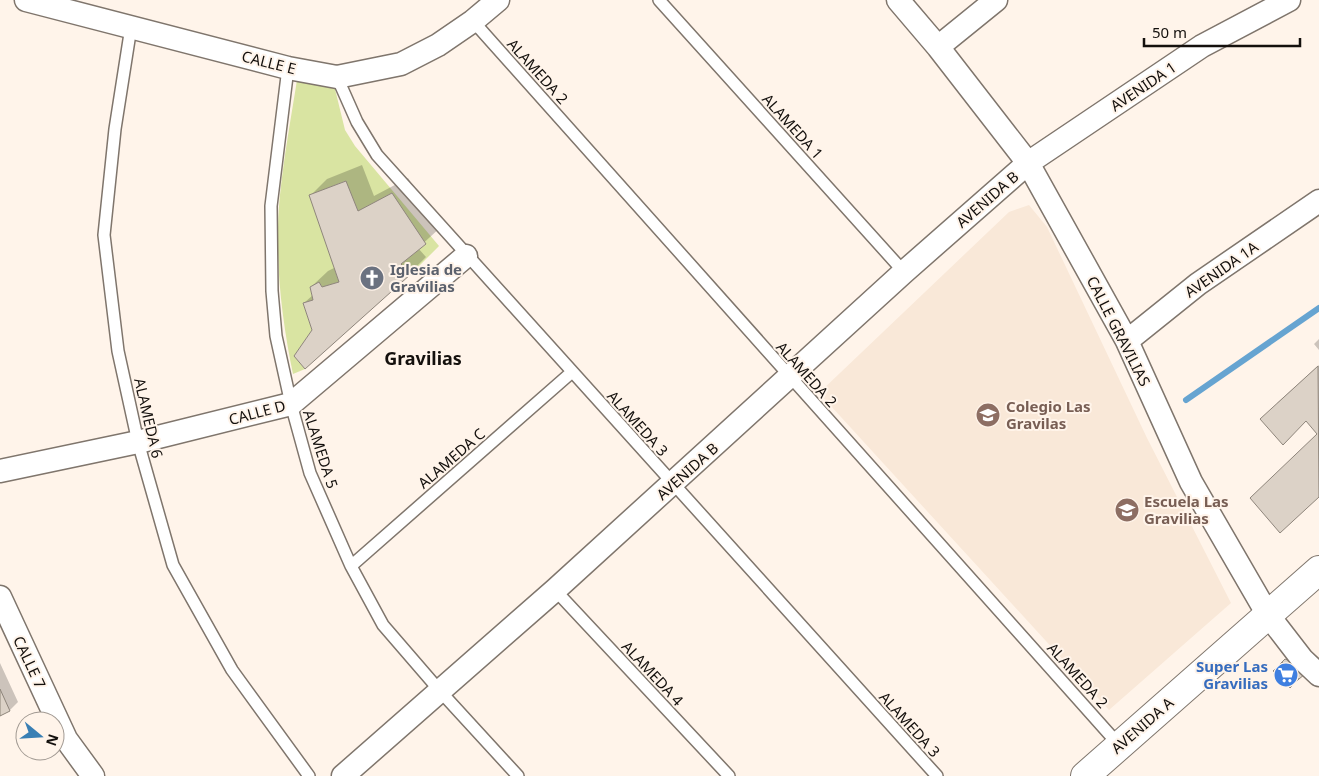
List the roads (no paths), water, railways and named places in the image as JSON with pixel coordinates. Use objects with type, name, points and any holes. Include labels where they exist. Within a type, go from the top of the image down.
[{"type":"street","name":"CALLE E","points":[[26,0],[288,68],[337,77],[401,64],[438,45],[474,22],[498,0]]},
{"type":"street","name":"CALLE GRAVILIAS","points":[[898,0],[938,47],[1028,163],[1127,341],[1191,482],[1268,615],[1302,659],[1319,674]]},
{"type":"street","points":[[938,47],[996,0]]},
{"type":"street","name":"AVENIDA 1","points":[[1028,163],[1202,46],[1289,0]]},
{"type":"street","name":"AVENIDA B","points":[[343,776],[555,590],[904,272],[1028,163]]},
{"type":"street","name":"AVENIDA 1A","points":[[1127,341],[1198,284],[1319,200]]},
{"type":"street","name":"CALLE D","points":[[0,471],[138,442],[291,404],[466,256]]},
{"type":"street","name":"AVENIDA A","points":[[1085,776],[1319,570]]},
{"type":"street","name":"CALLE 7","points":[[0,597],[66,739],[93,776]]},
{"type":"lane","name":"ALAMEDA 1","points":[[659,0],[904,272]]},
{"type":"lane","name":"ALAMEDA 2","points":[[474,22],[1119,745]]},
{"type":"lane","name":"ALAMEDA 6","points":[[131,27],[115,129],[104,235],[118,351],[138,442],[173,565],[232,670],[309,776]]},
{"type":"lane","name":"ALAMEDA 5","points":[[288,68],[271,206],[272,290],[276,336],[291,404],[310,473],[351,566],[383,625],[518,776]]},
{"type":"lane","name":"ALAMEDA 3","points":[[337,77],[357,122],[377,155],[466,256],[937,776]]},
{"type":"lane","name":"ALAMEDA C","points":[[351,566],[572,372]]},
{"type":"lane","name":"ALAMEDA 4","points":[[555,590],[729,776]]},
{"type":"waterway","points":[[1186,400],[1319,308]]},
{"type":"place","name":"Iglesia de Gravilias","points":[[372,278]]},
{"type":"place","name":"Colegio Las Gravilas","points":[[988,415]]},
{"type":"place","name":"Escuela Las Gravilias","points":[[1127,510]]},
{"type":"place","name":"Super Las Gravilias","points":[[1286,675]]},
{"type":"district","name":"Gravilias","points":[[423,358]]}]
